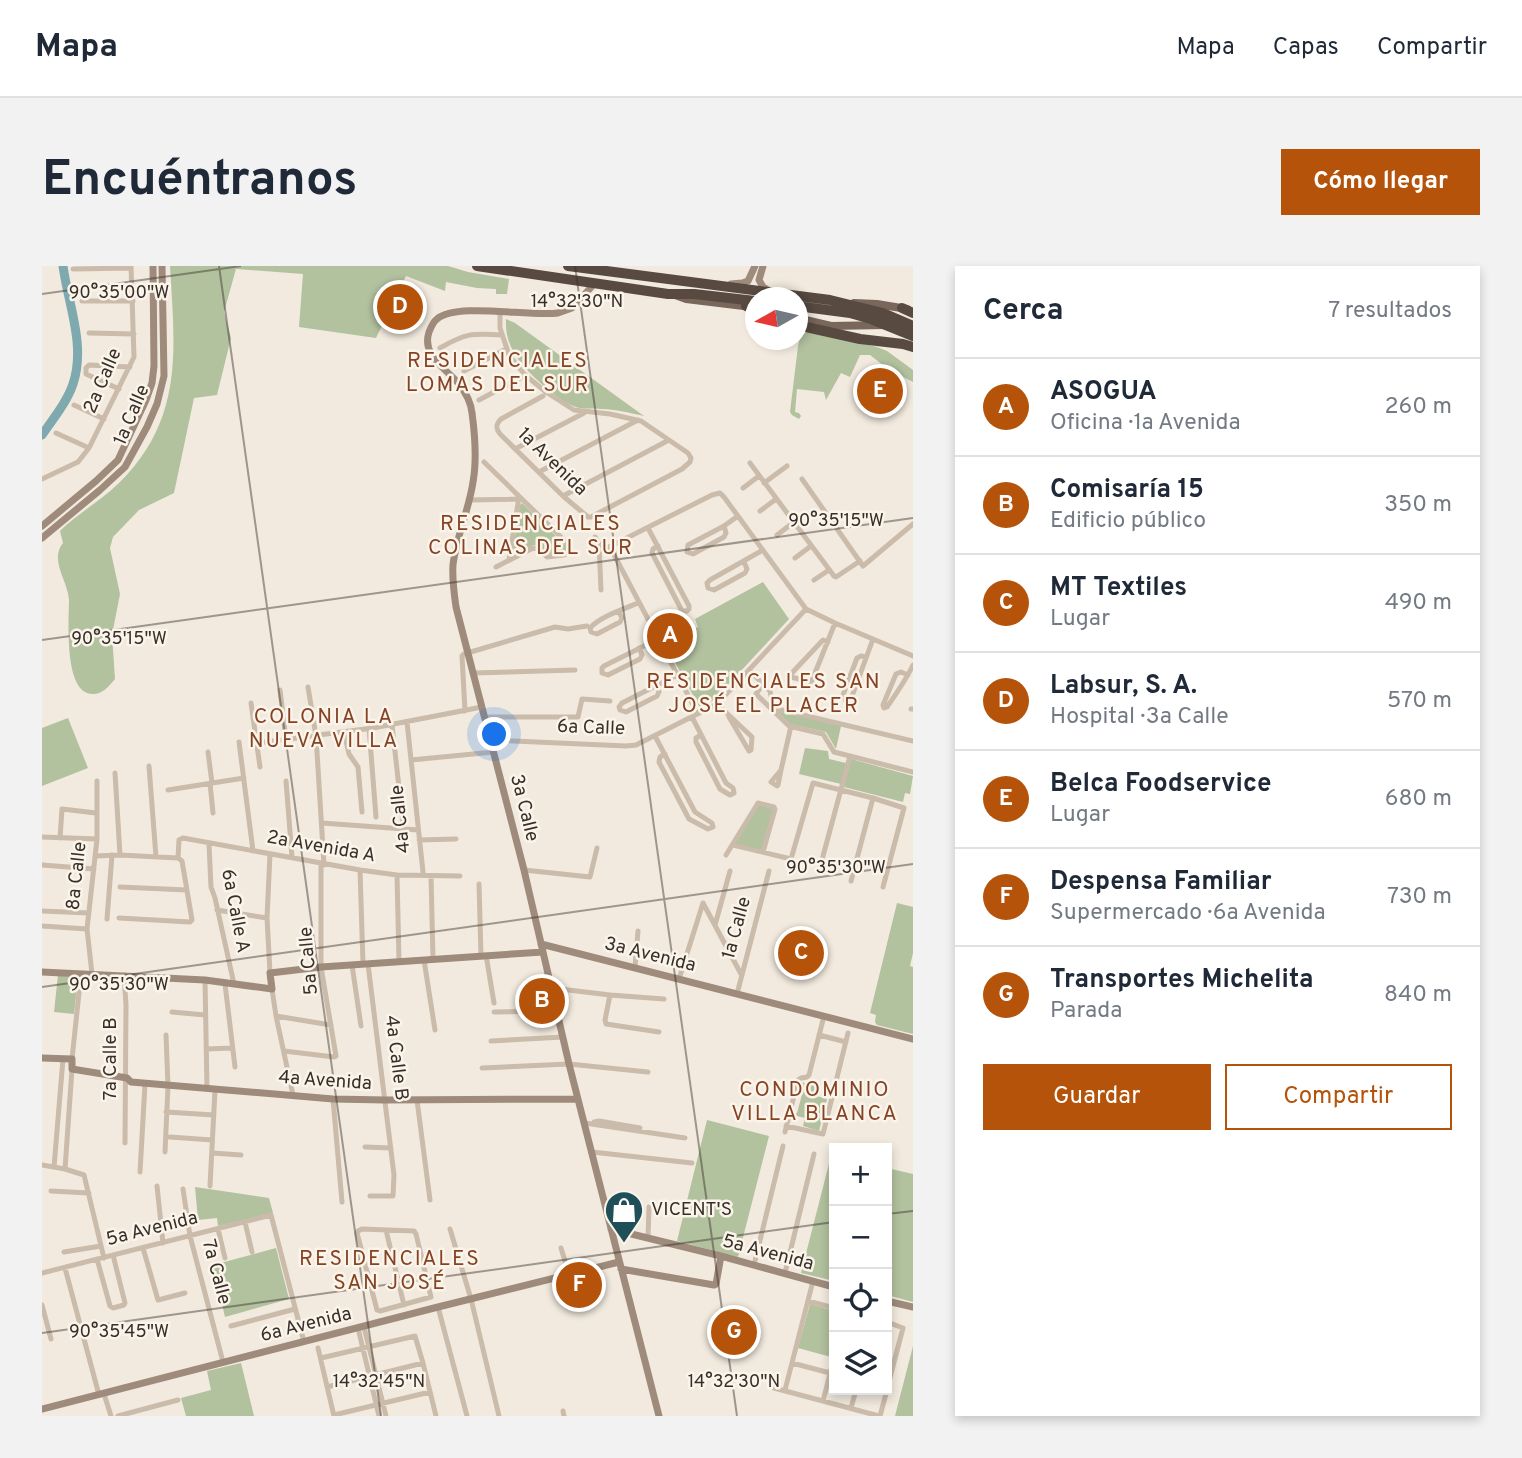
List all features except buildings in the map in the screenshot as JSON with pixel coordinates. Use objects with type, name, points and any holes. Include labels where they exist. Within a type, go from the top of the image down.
[{"type":"highway","points":[[477,266],[672,294],[745,300]]},
{"type":"highway","points":[[568,266],[745,290]]},
{"type":"highway","points":[[808,298],[844,302],[913,325]]},
{"type":"highway","points":[[808,307],[850,313],[913,336]]},
{"type":"highway","points":[[902,309],[913,311]]},
{"type":"highway","points":[[808,327],[860,339],[913,346]]},
{"type":"main road","points":[[672,294],[686,299],[745,307]]},
{"type":"main road","points":[[844,302],[902,309]]},
{"type":"main road","points":[[808,321],[831,326],[913,325]]},
{"type":"street","name":"1a Calle","points":[[42,526],[118,460],[146,400],[154,366],[153,266]]},
{"type":"street","name":"1a Calle","points":[[42,537],[125,467],[147,427],[157,404],[164,376],[162,266]]},
{"type":"street","points":[[714,285],[746,282],[755,266]]},
{"type":"street","points":[[763,266],[759,277],[763,287]]},
{"type":"street","points":[[73,269],[131,267]]},
{"type":"street","name":"2a Calle","points":[[42,479],[78,462],[89,448],[130,367],[134,357],[131,267]]},
{"type":"street","points":[[570,279],[576,289],[576,302]]},
{"type":"street","name":"3a Calle","points":[[595,283],[570,309],[555,314],[465,311],[448,313],[435,321],[428,344],[431,354],[461,386],[471,406],[474,471],[470,500],[454,559],[456,607],[524,870],[569,1064],[578,1098],[589,1124],[592,1152],[659,1416]]},
{"type":"street","points":[[82,301],[133,301]]},
{"type":"street","points":[[500,312],[502,335],[512,360],[526,375],[572,411],[568,421]]},
{"type":"street","points":[[89,333],[134,334]]},
{"type":"street","points":[[440,348],[469,334],[502,335]]},
{"type":"street","points":[[464,371],[506,349]]},
{"type":"street","points":[[119,390],[86,374],[85,369],[89,365],[130,367]]},
{"type":"street","points":[[479,400],[526,375]]},
{"type":"street","name":"1a Avenida","points":[[544,396],[501,419],[496,425],[498,432],[588,517],[685,467],[691,460],[688,453],[669,440]]},
{"type":"street","points":[[74,405],[104,419]]},
{"type":"street","points":[[563,496],[669,440],[638,420],[569,408]]},
{"type":"street","points":[[515,449],[585,412]]},
{"type":"street","points":[[539,472],[638,420]]},
{"type":"street","points":[[55,433],[89,448]]},
{"type":"street","points":[[484,462],[567,543],[569,551],[565,555],[547,557],[535,548],[496,567]]},
{"type":"street","points":[[750,463],[834,576],[862,563],[913,524]]},
{"type":"street","points":[[764,483],[787,466]]},
{"type":"street","points":[[743,488],[759,476]]},
{"type":"street","points":[[802,479],[862,563]]},
{"type":"street","points":[[599,552],[719,493],[806,609],[913,656]]},
{"type":"street","points":[[470,500],[519,498]]},
{"type":"street","points":[[509,560],[519,498]]},
{"type":"street","points":[[760,512],[776,499]]},
{"type":"street","points":[[724,526],[724,537],[693,554],[687,552],[689,544],[738,516]]},
{"type":"street","points":[[776,535],[794,522]]},
{"type":"street","points":[[648,528],[658,546],[689,606],[687,611],[681,609],[652,554],[658,546]]},
{"type":"street","points":[[595,537],[599,544],[601,590]]},
{"type":"street","points":[[794,558],[811,546]]},
{"type":"street","points":[[512,547],[518,556]]},
{"type":"street","points":[[610,547],[677,675],[701,735],[726,783],[734,789],[733,794],[720,789],[696,742],[696,738],[701,735]]},
{"type":"street","points":[[744,562],[747,569],[744,574],[714,590],[708,588],[708,581],[763,550]]},
{"type":"street","points":[[814,580],[829,570]]},
{"type":"street","points":[[619,612],[622,618],[620,622],[597,634],[591,632],[592,625],[619,612],[638,603]]},
{"type":"street","name":"6a Calle","points":[[491,740],[630,746],[655,736],[717,704],[806,609]]},
{"type":"street","points":[[828,642],[823,640],[791,677],[810,685],[828,642],[835,623]]},
{"type":"street","points":[[465,711],[462,656],[555,626],[568,629],[587,626]]},
{"type":"street","points":[[639,648],[642,655],[640,659],[608,675],[602,673],[603,667],[639,648],[658,639]]},
{"type":"street","points":[[866,657],[859,656],[856,659],[843,695],[845,700],[851,699],[873,639]]},
{"type":"street","points":[[908,675],[901,672],[895,676],[884,708],[887,707],[908,675],[913,666]]},
{"type":"street","points":[[473,673],[575,670]]},
{"type":"street","points":[[749,670],[770,691],[774,710]]},
{"type":"street","points":[[657,685],[657,696],[625,712],[620,710],[622,703],[657,685],[677,675]]},
{"type":"street","points":[[763,684],[756,694],[791,726],[823,734],[834,752],[913,772]]},
{"type":"street","name":"5a Calle","points":[[284,1051],[336,1056],[321,967],[322,823],[316,736],[308,687]]},
{"type":"street","points":[[280,690],[286,739]]},
{"type":"street","points":[[485,717],[578,717],[582,699],[610,701]]},
{"type":"street","points":[[251,702],[260,767]]},
{"type":"street","points":[[717,704],[726,712],[752,737],[750,751],[726,712]]},
{"type":"street","points":[[257,743],[392,725],[482,707]]},
{"type":"street","points":[[774,710],[913,741]]},
{"type":"street","name":"4a Calle","points":[[407,722],[423,872]]},
{"type":"street","points":[[392,725],[403,823]]},
{"type":"street","points":[[780,770],[791,726]]},
{"type":"street","points":[[369,728],[376,817]]},
{"type":"street","points":[[344,732],[349,754],[358,767],[362,813]]},
{"type":"street","points":[[655,736],[695,812],[713,824],[712,828],[707,829],[689,819],[659,762],[664,754]]},
{"type":"street","name":"6a Calle A","points":[[239,742],[253,851]]},
{"type":"street","points":[[208,752],[213,813]]},
{"type":"street","points":[[411,760],[494,752]]},
{"type":"street","points":[[819,871],[850,756]]},
{"type":"street","points":[[149,766],[156,857]]},
{"type":"street","points":[[115,773],[120,855]]},
{"type":"street","points":[[168,790],[244,778]]},
{"type":"street","name":"8a Calle","points":[[92,974],[87,929],[97,839],[97,781]]},
{"type":"street","points":[[286,781],[292,857]]},
{"type":"street","points":[[733,845],[792,858],[812,783],[873,798],[904,808],[883,887]]},
{"type":"street","points":[[851,881],[873,798]]},
{"type":"street","points":[[726,855],[760,803],[775,809],[763,852]]},
{"type":"street","points":[[60,838],[62,809],[96,813]]},
{"type":"street","points":[[322,823],[418,830]]},
{"type":"street","points":[[42,837],[97,839]]},
{"type":"street","name":"2a Avenida A","points":[[178,858],[180,840],[183,838],[360,870],[397,875],[460,876]]},
{"type":"street","points":[[419,840],[456,839]]},
{"type":"street","name":"6a Calle A","points":[[209,844],[211,887],[230,984],[235,1067]]},
{"type":"street","points":[[524,870],[590,877],[597,848]]},
{"type":"street","points":[[270,854],[267,918],[270,974],[293,1094]]},
{"type":"street","points":[[107,919],[112,855]]},
{"type":"street","points":[[95,856],[178,858],[182,861],[192,918],[190,922],[119,918]]},
{"type":"street","points":[[42,865],[94,869]]},
{"type":"street","name":"4a Calle B","points":[[360,870],[366,964],[394,1175],[394,1195],[370,1196]]},
{"type":"street","points":[[715,925],[730,871]]},
{"type":"street","name":"1a Calle","points":[[737,994],[769,871]]},
{"type":"street","points":[[397,875],[399,961]]},
{"type":"street","name":"4a Calle","points":[[431,876],[429,960],[435,1030]]},
{"type":"street","points":[[479,884],[483,956],[494,1003]]},
{"type":"street","points":[[120,887],[187,890]]},
{"type":"street","points":[[679,979],[703,902],[741,974]]},
{"type":"street","points":[[217,910],[267,918]]},
{"type":"street","points":[[42,911],[89,913]]},
{"type":"street","points":[[42,926],[87,929]]},
{"type":"street","points":[[635,967],[638,931]]},
{"type":"street","name":"3a Avenida","points":[[270,974],[321,967],[483,956],[542,948],[635,967],[913,1039]]},
{"type":"street","points":[[352,965],[361,1026]]},
{"type":"street","points":[[42,971],[205,980],[272,989]]},
{"type":"street","points":[[65,1169],[72,1059],[82,974]]},
{"type":"street","name":"7a Calle B","points":[[124,975],[127,1078],[125,1143]]},
{"type":"street","points":[[205,980],[206,1049],[214,1115],[210,1186]]},
{"type":"street","points":[[552,988],[664,999]]},
{"type":"street","points":[[610,995],[606,1024],[659,1032]]},
{"type":"street","points":[[494,1012],[557,1011]]},
{"type":"street","points":[[172,1012],[205,1015]]},
{"type":"street","points":[[276,1016],[331,1025]]},
{"type":"street","points":[[824,1016],[808,1076],[798,1080],[785,1129],[823,1134],[848,1033]]},
{"type":"street","points":[[165,1152],[168,1086],[166,1035]]},
{"type":"street","points":[[819,1035],[846,1042]]},
{"type":"street","points":[[491,1041],[564,1037]]},
{"type":"street","points":[[206,1049],[232,1048]]},
{"type":"street","points":[[42,1058],[72,1059]]},
{"type":"street","points":[[54,1167],[63,1059]]},
{"type":"street","points":[[482,1068],[569,1064],[648,1072]]},
{"type":"street","name":"4a Avenida","points":[[72,1069],[127,1078],[131,1082],[145,1084],[333,1099],[578,1098]]},
{"type":"street","points":[[140,1172],[145,1084]]},
{"type":"street","points":[[333,1099],[342,1202]]},
{"type":"street","points":[[417,1100],[430,1200]]},
{"type":"street","points":[[166,1112],[214,1115]]},
{"type":"street","points":[[589,1124],[686,1137]]},
{"type":"street","points":[[170,1137],[212,1140]]},
{"type":"street","points":[[754,1265],[783,1146]]},
{"type":"street","points":[[365,1147],[391,1148]]},
{"type":"street","points":[[592,1152],[692,1163]]},
{"type":"street","points":[[212,1153],[241,1155]]},
{"type":"street","points":[[785,1273],[814,1154]]},
{"type":"street","points":[[42,1165],[84,1175],[104,1258]]},
{"type":"street","points":[[157,1186],[163,1243]]},
{"type":"street","name":"7a Calle","points":[[183,1189],[190,1236],[223,1362]]},
{"type":"street","points":[[51,1191],[89,1193]]},
{"type":"street","points":[[648,1238],[649,1207]]},
{"type":"street","name":"5a Avenida","points":[[42,1273],[270,1215],[295,1309]]},
{"type":"street","points":[[245,1222],[252,1252]]},
{"type":"street","points":[[450,1228],[471,1299],[499,1416]]},
{"type":"street","points":[[218,1229],[225,1258]]},
{"type":"street","points":[[362,1229],[386,1230],[414,1231],[431,1297],[380,1311],[376,1308],[357,1233],[362,1229]]},
{"type":"street","name":"5a Avenida","points":[[611,1229],[829,1286]]},
{"type":"street","points":[[386,1230],[407,1315]]},
{"type":"street","points":[[64,1252],[101,1246]]},
{"type":"street","points":[[143,1248],[158,1300],[185,1293]]},
{"type":"street","points":[[561,1248],[569,1274]]},
{"type":"street","points":[[97,1259],[110,1306],[113,1308],[125,1303],[113,1255]]},
{"type":"street","name":"6a Avenida","points":[[42,1409],[569,1274],[620,1266],[714,1285],[721,1256]]},
{"type":"street","points":[[65,1268],[101,1394],[111,1416]]},
{"type":"street","points":[[785,1390],[813,1281]]},
{"type":"street","points":[[808,1301],[829,1307]]},
{"type":"street","points":[[892,1302],[913,1307]]},
{"type":"street","points":[[42,1305],[51,1339]]},
{"type":"street","points":[[438,1307],[467,1416]]},
{"type":"street","points":[[230,1326],[295,1309],[304,1342]]},
{"type":"street","points":[[892,1324],[903,1328],[892,1370]]},
{"type":"street","points":[[361,1327],[380,1404],[386,1416]]},
{"type":"street","points":[[321,1358],[416,1337],[436,1416]]},
{"type":"street","points":[[318,1348],[334,1415],[430,1392]]},
{"type":"street","points":[[327,1387],[423,1363]]},
{"type":"street","points":[[792,1363],[829,1373]]},
{"type":"street","points":[[823,1401],[829,1377]]},
{"type":"street","points":[[774,1388],[879,1416],[885,1395]]},
{"type":"street","points":[[851,1408],[855,1395]]},
{"type":"street","points":[[118,1416],[178,1400]]},
{"type":"street","points":[[379,1416],[380,1404]]},
{"type":"green space","points":[[170,266],[448,266],[509,279],[507,294],[496,294],[496,289],[446,282],[445,291],[406,276],[376,338],[299,327],[303,274],[236,269],[224,312],[231,338],[217,395],[194,398],[174,493],[139,510],[113,537],[110,548],[120,594],[112,635],[115,679],[103,691],[93,694],[83,691],[72,670],[69,600],[58,564],[59,550],[63,543],[60,531],[119,483],[140,459],[155,434],[171,382],[173,326]]},
{"type":"green space","points":[[506,319],[644,416],[579,408],[557,397],[517,358],[508,340]]},
{"type":"green space","points":[[808,332],[887,351],[913,370],[913,382],[888,369],[870,355],[860,355],[850,377],[841,373],[826,400],[824,392],[797,389],[795,412],[801,416],[799,419],[790,412],[798,350],[808,350]]},
{"type":"green space","points":[[522,503],[565,545],[565,553],[548,554],[533,545],[516,554],[513,550]]},
{"type":"green space","points":[[763,582],[789,619],[714,700],[700,708],[665,644],[698,627],[695,619]]},
{"type":"green space","points":[[777,711],[841,726],[836,749],[826,732],[790,724]]},
{"type":"green space","points":[[68,718],[88,768],[42,786],[42,728]]},
{"type":"green space","points":[[805,748],[828,751],[829,759],[846,763],[841,784],[799,774]]},
{"type":"green space","points":[[851,759],[913,776],[910,794],[905,793],[903,802],[844,787]]},
{"type":"green space","points":[[757,804],[774,807],[763,852],[733,845]]},
{"type":"green space","points":[[897,903],[913,907],[913,953],[910,966],[913,967],[913,1034],[877,1025],[876,1015],[870,1013]]},
{"type":"green space","points":[[58,975],[78,978],[74,1014],[54,1012]]},
{"type":"green space","points":[[801,1082],[819,1087],[817,1096],[827,1099],[819,1131],[803,1126],[805,1118],[793,1115],[797,1113],[803,1091],[799,1090]]},
{"type":"green space","points":[[707,1120],[769,1136],[738,1257],[677,1241]]},
{"type":"green space","points":[[829,1164],[829,1280],[801,1273]]},
{"type":"green space","points":[[892,1169],[913,1174],[913,1302],[892,1296]]},
{"type":"green space","points":[[195,1187],[269,1198],[273,1213],[218,1226],[217,1218],[198,1220]]},
{"type":"green space","points":[[276,1248],[289,1299],[225,1317],[213,1265]]},
{"type":"green space","points":[[810,1304],[829,1310],[829,1356],[798,1348]]},
{"type":"green space","points":[[913,1346],[913,1416],[895,1416]]},
{"type":"green space","points":[[241,1363],[254,1416],[186,1416],[181,1398],[211,1390],[207,1371]]},
{"type":"waterway","points":[[42,435],[67,397],[77,369],[75,325],[63,266]]},
{"type":"place","name":"Labsur, S. A.","points":[[400,307]]},
{"type":"place","name":"Belca Foodservice","points":[[880,391]]},
{"type":"place","name":"ASOGUA","points":[[670,636]]},
{"type":"place","name":"MT Textiles","points":[[801,953]]},
{"type":"place","name":"Comisaría 15","points":[[542,1001]]},
{"type":"place","name":"VICENT'S","points":[[624,1244]]},
{"type":"place","name":"Despensa Familiar","points":[[579,1285]]},
{"type":"place","name":"Transportes Michelita","points":[[734,1332]]},
{"type":"district","name":"RESIDENCIALES LOMAS DEL SUR","points":[[498,373]]},
{"type":"district","name":"RESIDENCIALES COLINAS DEL SUR","points":[[531,536]]},
{"type":"district","name":"RESIDENCIALES SAN JOSÉ EL PLACER","points":[[764,694]]},
{"type":"district","name":"COLONIA LA NUEVA VILLA","points":[[324,729]]},
{"type":"district","name":"CONDOMINIO VILLA BLANCA","points":[[815,1102]]},
{"type":"district","name":"RESIDENCIALES SAN JOSÉ","points":[[390,1271]]}]
